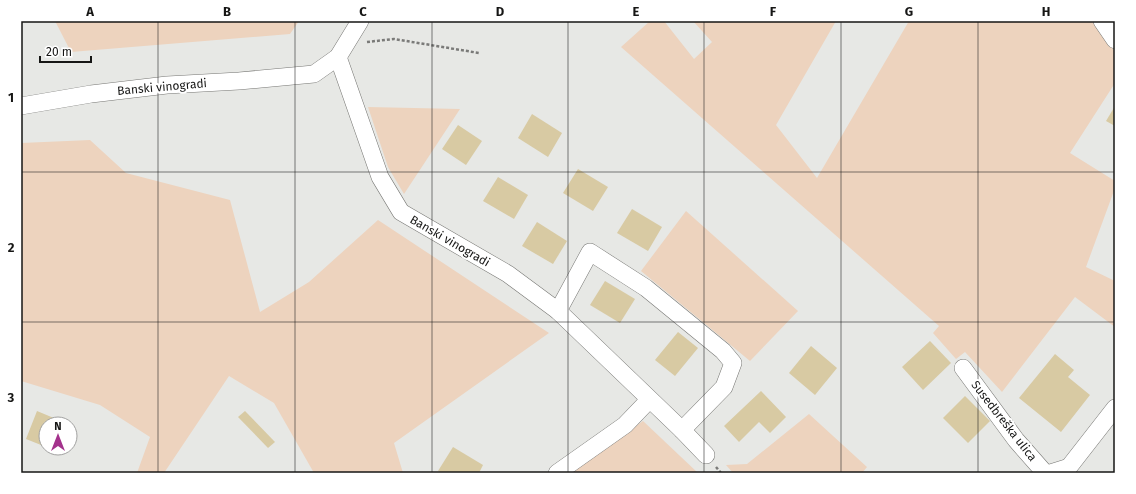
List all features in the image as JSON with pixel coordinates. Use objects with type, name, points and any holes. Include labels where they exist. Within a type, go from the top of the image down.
[{"type":"street","name":"Banski vinogradi","points":[[24,104],[160,85],[239,81],[314,74],[338,57],[360,21]]},
{"type":"street","points":[[1102,21],[1115,40]]},
{"type":"street","name":"Banski vinogradi","points":[[338,57],[380,177],[401,212],[508,274],[558,311],[706,455]]},
{"type":"street","points":[[558,311],[590,252],[646,288],[723,351],[733,363],[724,387],[682,430]]},
{"type":"street","name":"Susedbreška ulica","points":[[963,368],[1016,440],[1045,473]]},
{"type":"street","points":[[557,473],[624,425],[649,400]]},
{"type":"street","points":[[1050,473],[1069,467],[1115,408]]},
{"type":"path","points":[[361,45],[367,42],[394,39],[479,53]]},
{"type":"shaded area","points":[[55,21],[299,21],[290,34],[71,52]]},
{"type":"shaded area","points":[[650,21],[664,21],[694,59],[712,42],[693,21],[836,21],[776,125],[817,178],[909,21],[1092,21],[1115,52],[1115,83],[1070,153],[1115,181],[1115,188],[1086,267],[1115,281],[1115,327],[1075,297],[1002,392],[965,352],[956,359],[933,333],[939,326],[621,47]]},
{"type":"shaded area","points":[[368,107],[460,109],[404,194],[388,167]]},
{"type":"shaded area","points":[[90,140],[126,173],[230,200],[260,312],[309,282],[378,220],[549,333],[394,443],[403,473],[314,473],[274,403],[229,376],[164,473],[137,473],[150,437],[100,405],[21,381],[21,143]]},
{"type":"shaded area","points":[[686,211],[798,311],[750,361],[641,271]]},
{"type":"shaded area","points":[[809,414],[867,467],[862,473],[733,473],[726,465],[747,464]]},
{"type":"shaded area","points":[[643,421],[698,473],[570,473]]},
{"type":"building","points":[[1115,106],[1115,126],[1106,121]]},
{"type":"building","points":[[532,114],[562,133],[548,157],[518,138]]},
{"type":"building","points":[[458,125],[482,141],[466,165],[442,149]]},
{"type":"building","points":[[578,169],[608,187],[593,211],[563,193]]},
{"type":"building","points":[[498,177],[528,195],[514,219],[483,201]]},
{"type":"building","points":[[632,209],[662,227],[648,251],[617,233]]},
{"type":"building","points":[[537,222],[567,241],[553,264],[522,246]]},
{"type":"building","points":[[605,281],[635,299],[620,323],[590,305]]},
{"type":"building","points":[[678,332],[698,348],[675,376],[655,360]]},
{"type":"building","points":[[930,341],[951,363],[923,390],[902,367]]},
{"type":"building","points":[[811,346],[837,368],[815,395],[789,373]]},
{"type":"building","points":[[1055,354],[1074,370],[1068,377],[1090,395],[1061,432],[1019,398]]},
{"type":"building","points":[[761,391],[786,417],[770,433],[759,422],[739,442],[724,426]]},
{"type":"building","points":[[965,396],[990,421],[968,443],[943,418]]},
{"type":"building","points":[[37,411],[49,416],[38,416],[38,444],[26,439]]},
{"type":"building","points":[[245,411],[275,442],[268,448],[238,417]]},
{"type":"building","points":[[453,447],[483,465],[479,473],[442,473],[438,471]]}]
